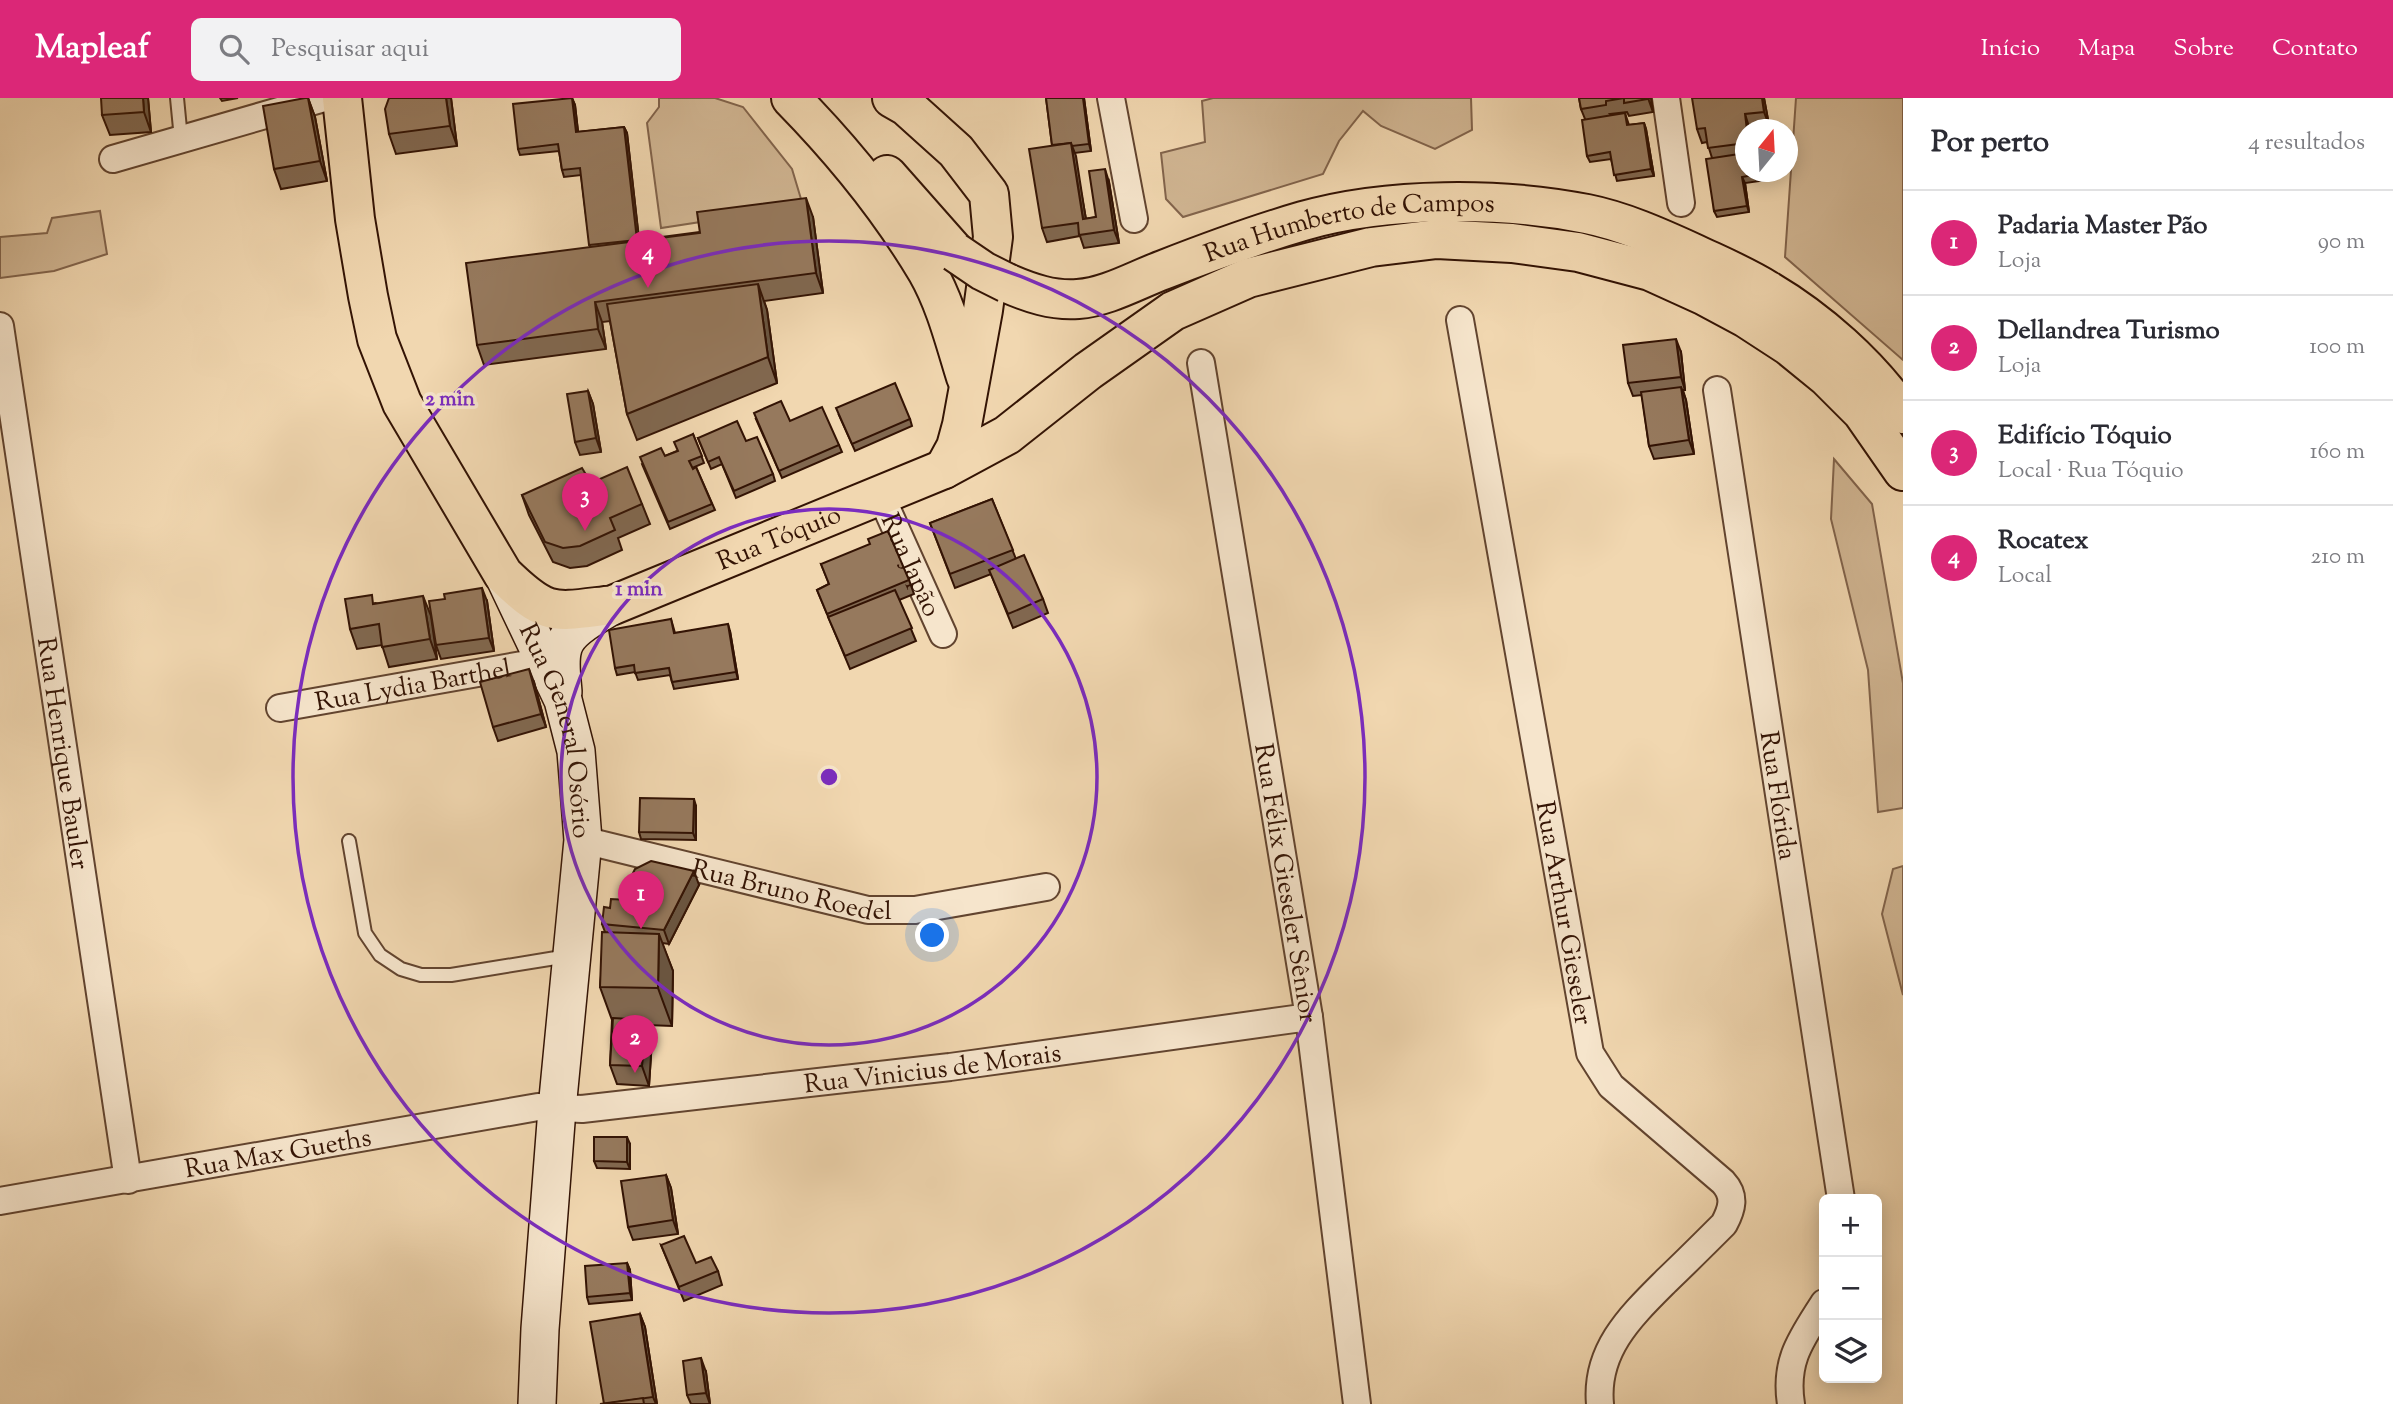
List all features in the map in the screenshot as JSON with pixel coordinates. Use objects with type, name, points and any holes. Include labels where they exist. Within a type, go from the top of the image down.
[{"type":"main road","name":"Rua General Osório","points":[[342,98],[355,219],[377,339],[402,403],[503,574],[563,700],[576,751],[583,840],[556,1109],[537,1404]]},
{"type":"main road","points":[[792,98],[880,202],[928,273],[949,320],[968,383]]},
{"type":"main road","name":"Rua Humberto de Campos","points":[[822,98],[955,252],[983,271],[1030,293],[1058,299],[1097,296],[1242,239],[1305,220],[1362,208],[1446,203],[1517,205],[1589,214],[1658,237],[1767,290],[1814,322],[1889,395],[1903,414]]},
{"type":"main road","points":[[903,101],[956,151],[989,194],[993,237],[968,383],[967,403],[959,436],[944,470]]},
{"type":"main road","name":"Rua Humberto de Campos","points":[[944,470],[1007,435],[1088,371],[1173,311],[1248,278],[1371,247],[1437,239],[1511,243],[1578,252],[1650,271],[1705,296],[1789,346],[1826,377],[1862,412],[1903,471]]},
{"type":"main road","name":"Rua Tóquio","points":[[563,700],[563,645],[584,623],[612,605],[944,470]]},
{"type":"main road","name":"Rua Tóquio","points":[[503,574],[526,597],[553,610],[612,605]]},
{"type":"street","points":[[113,159],[324,98]]},
{"type":"street","points":[[1111,98],[1134,219]]},
{"type":"street","points":[[1666,98],[1681,203]]},
{"type":"street","name":"Rua Arthur Gieseler","points":[[1460,320],[1590,1052],[1611,1086],[1723,1182],[1732,1199],[1731,1212],[1724,1224],[1626,1321],[1607,1355],[1598,1388],[1600,1404]]},
{"type":"street","name":"Rua Henrique Bauler","points":[[0,326],[128,1180]]},
{"type":"street","name":"Rua Félix Gieseler Sênior","points":[[1201,363],[1309,1017],[1357,1404]]},
{"type":"street","name":"Rua Flórida","points":[[1717,390],[1840,1194]]},
{"type":"street","name":"Rua Japão","points":[[881,495],[943,634]]},
{"type":"street","name":"Rua Lydia Barthel","points":[[280,708],[545,661]]},
{"type":"street","name":"Rua Bruno Roedel","points":[[583,840],[868,910],[915,910],[1046,887]]},
{"type":"street","name":"Rua Vinicius de Morais","points":[[556,1109],[582,1109],[950,1067],[1309,1017]]},
{"type":"street","name":"Rua Max Gueths","points":[[0,1201],[538,1107],[556,1109]]},
{"type":"street","points":[[1791,1404],[1788,1389],[1789,1368],[1797,1346],[1819,1311]]},
{"type":"lane","points":[[177,98],[181,139]]},
{"type":"lane","points":[[349,841],[365,933],[380,955],[401,969],[421,975],[451,975],[571,955]]},
{"type":"shaded area","points":[[659,98],[715,98],[743,107],[792,169],[801,199],[799,207],[661,228],[647,123],[659,107]]},
{"type":"shaded area","points":[[1213,98],[1471,98],[1472,130],[1435,149],[1381,126],[1363,111],[1339,141],[1323,174],[1183,217],[1166,199],[1161,153],[1205,142],[1202,101]]},
{"type":"shaded area","points":[[1796,98],[1903,98],[1903,360],[1785,257],[1790,182],[1798,182],[1798,119],[1795,119]]},
{"type":"shaded area","points":[[100,211],[107,254],[54,271],[0,278],[0,237],[47,233],[52,218]]},
{"type":"shaded area","points":[[1834,459],[1872,504],[1903,683],[1903,808],[1878,812],[1868,670],[1831,519]]},
{"type":"shaded area","points":[[1903,866],[1903,995],[1882,914],[1893,869]]},
{"type":"building","points":[[101,98],[143,98],[144,112],[102,115]]},
{"type":"building","points":[[308,98],[320,161],[274,169],[263,106]]},
{"type":"building","points":[[389,98],[446,98],[450,126],[389,134],[385,109]]},
{"type":"building","points":[[572,98],[576,132],[624,127],[637,240],[589,245],[580,168],[562,170],[558,144],[518,149],[513,104]]},
{"type":"building","points":[[1046,98],[1083,98],[1089,144],[1052,145]]},
{"type":"building","points":[[1579,98],[1624,98],[1606,101],[1606,105],[1581,109]]},
{"type":"building","points":[[1624,98],[1648,98],[1648,99],[1624,103]]},
{"type":"building","points":[[1692,98],[1762,98],[1764,112],[1745,114],[1746,119],[1735,119],[1735,144],[1708,148],[1705,128],[1697,129]]},
{"type":"building","points":[[1625,113],[1627,125],[1644,123],[1651,169],[1614,175],[1610,152],[1587,156],[1582,120]]},
{"type":"building","points":[[1071,143],[1083,219],[1096,217],[1089,171],[1105,169],[1114,230],[1079,235],[1078,223],[1042,228],[1029,149]]},
{"type":"building","points":[[1735,155],[1735,182],[1743,182],[1747,206],[1714,211],[1706,159]]},
{"type":"building","points":[[806,198],[816,273],[595,302],[598,329],[477,345],[466,263],[700,233],[697,212]]},
{"type":"building","points":[[758,284],[768,357],[627,414],[607,304]]},
{"type":"building","points":[[1676,339],[1681,377],[1628,383],[1623,345]]},
{"type":"building","points":[[895,383],[910,419],[852,444],[836,408]]},
{"type":"building","points":[[1681,387],[1689,440],[1649,446],[1641,392]]},
{"type":"building","points":[[588,391],[596,438],[575,442],[567,394]]},
{"type":"building","points":[[781,401],[790,421],[822,407],[839,445],[779,471],[754,413]]},
{"type":"building","points":[[737,421],[746,441],[757,437],[773,474],[734,491],[719,457],[708,462],[698,438]]},
{"type":"building","points":[[693,434],[702,456],[689,461],[693,469],[696,467],[712,504],[668,522],[640,457],[661,448],[665,456],[678,451],[674,442]]},
{"type":"building","points":[[627,467],[642,504],[610,518],[615,530],[580,546],[563,548],[545,542],[522,495],[582,468],[591,483]]},
{"type":"building","points":[[992,499],[1013,550],[950,574],[930,523]]},
{"type":"building","points":[[888,531],[909,580],[827,614],[817,590],[829,584],[821,564],[870,544],[868,539]]},
{"type":"building","points":[[1024,555],[1043,599],[1008,614],[989,570]]},
{"type":"building","points":[[482,588],[489,638],[436,645],[429,601],[445,599],[444,594]]},
{"type":"building","points":[[895,590],[912,628],[845,656],[828,617]]},
{"type":"building","points":[[372,595],[373,604],[423,596],[430,639],[382,647],[379,624],[350,629],[345,599]]},
{"type":"building","points":[[671,619],[674,633],[728,624],[736,672],[672,682],[669,668],[635,673],[634,665],[615,668],[609,630]]},
{"type":"building","points":[[529,669],[541,714],[493,727],[480,682]]},
{"type":"building","points":[[640,798],[694,799],[693,833],[639,832]]},
{"type":"building","points":[[651,861],[694,871],[664,930],[602,924],[604,907],[610,908],[611,899],[629,900],[631,877],[635,869]]},
{"type":"building","points":[[602,932],[659,934],[658,988],[600,987]]},
{"type":"building","points":[[613,1018],[645,1020],[642,1066],[610,1065]]},
{"type":"building","points":[[594,1137],[627,1137],[627,1162],[594,1161]]},
{"type":"building","points":[[666,1175],[673,1220],[628,1227],[621,1181]]},
{"type":"building","points":[[684,1236],[696,1263],[711,1257],[718,1271],[679,1287],[661,1245]]},
{"type":"building","points":[[627,1263],[630,1293],[587,1297],[585,1266]]},
{"type":"building","points":[[640,1314],[653,1397],[604,1404],[590,1322]]},
{"type":"building","points":[[701,1358],[706,1393],[687,1395],[683,1361]]},
{"type":"building","points":[[643,1398],[644,1404],[600,1404]]},
{"type":"place","name":"Rocatex","points":[[648,288]]},
{"type":"place","name":"Edifício Tóquio","points":[[585,531]]},
{"type":"place","name":"Padaria Master Pão","points":[[641,929]]},
{"type":"place","name":"Dellandrea Turismo","points":[[635,1073]]}]
